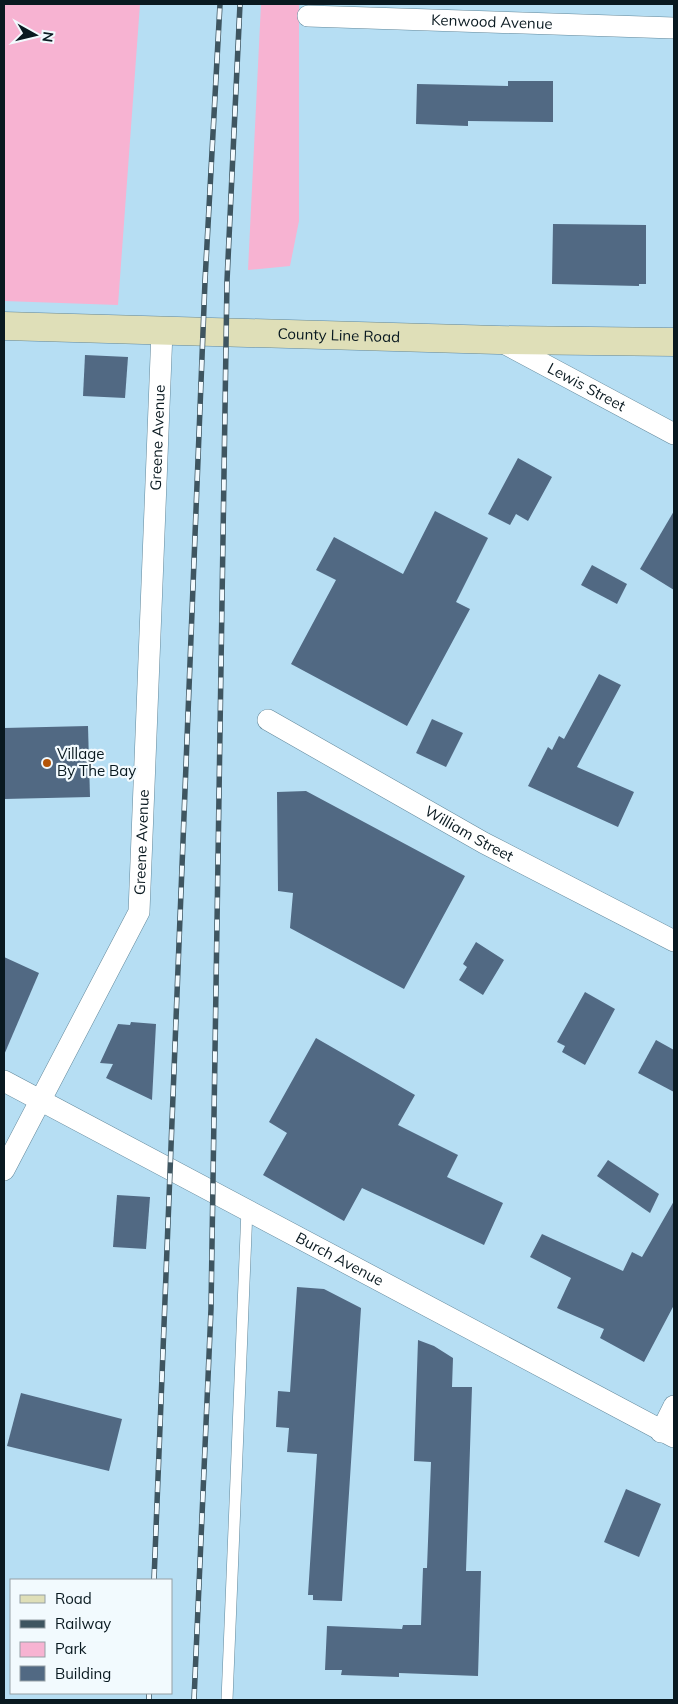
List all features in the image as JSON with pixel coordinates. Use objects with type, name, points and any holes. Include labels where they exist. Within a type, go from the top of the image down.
[{"type":"main road","name":"County Line Road","points":[[4,326],[498,340],[674,342]]},
{"type":"street","name":"Kenwood Avenue","points":[[308,16],[674,28]]},
{"type":"street","name":"Greene Avenue","points":[[4,1170],[139,912],[162,331]]},
{"type":"street","name":"Lewis Street","points":[[498,340],[674,434]]},
{"type":"street","name":"William Street","points":[[268,720],[484,843],[674,941]]},
{"type":"street","name":"Burch Avenue","points":[[4,1081],[668,1434]]},
{"type":"street","points":[[668,1434],[674,1406]]},
{"type":"lane","points":[[228,1700],[247,1209]]},
{"type":"green space","points":[[4,4],[140,4],[118,305],[4,301]]},
{"type":"green space","points":[[261,4],[299,4],[299,221],[290,266],[248,270]]},
{"type":"building","points":[[508,81],[553,81],[553,122],[468,121],[468,126],[416,124],[417,84],[508,86]]},
{"type":"building","points":[[553,224],[646,225],[646,284],[639,284],[639,286],[552,284]]},
{"type":"building","points":[[85,355],[128,357],[125,398],[83,396]]},
{"type":"building","points":[[518,458],[552,477],[528,521],[516,514],[510,525],[488,514]]},
{"type":"building","points":[[435,511],[488,538],[456,602],[470,609],[407,726],[291,664],[336,580],[316,570],[334,537],[403,574]]},
{"type":"building","points":[[674,511],[674,590],[640,569]]},
{"type":"building","points":[[592,565],[627,584],[617,604],[581,585]]},
{"type":"building","points":[[599,674],[621,685],[577,767],[634,792],[618,827],[528,786],[548,747],[552,750],[559,736],[564,739]]},
{"type":"building","points":[[432,719],[463,733],[446,767],[416,753]]},
{"type":"building","name":"Village By The Bay","points":[[88,726],[90,797],[4,799],[4,728]]},
{"type":"building","points":[[306,791],[465,876],[404,989],[290,928],[293,893],[278,891],[277,792]]},
{"type":"building","points":[[476,942],[504,960],[483,995],[459,980],[467,967],[463,964]]},
{"type":"building","points":[[4,957],[39,973],[4,1055]]},
{"type":"building","points":[[585,992],[615,1009],[585,1065],[562,1052],[565,1046],[557,1042]]},
{"type":"building","points":[[131,1022],[156,1024],[152,1100],[106,1078],[113,1064],[100,1063],[118,1024],[130,1025]]},
{"type":"building","points":[[316,1038],[415,1095],[398,1125],[458,1155],[447,1177],[503,1203],[484,1245],[362,1188],[344,1221],[263,1175],[287,1133],[269,1122]]},
{"type":"building","points":[[656,1040],[674,1050],[674,1092],[638,1073]]},
{"type":"building","points":[[608,1160],[659,1194],[650,1213],[597,1176]]},
{"type":"building","points":[[117,1195],[150,1197],[146,1249],[113,1247]]},
{"type":"building","points":[[674,1201],[674,1305],[644,1362],[600,1338],[604,1329],[557,1308],[571,1278],[530,1257],[542,1234],[623,1271],[632,1252],[642,1257]]},
{"type":"building","points":[[297,1287],[324,1289],[361,1308],[342,1601],[313,1600],[313,1595],[308,1595],[317,1454],[287,1452],[289,1428],[276,1427],[278,1391],[290,1392]]},
{"type":"building","points":[[418,1340],[434,1346],[453,1358],[452,1387],[472,1387],[466,1571],[481,1571],[478,1676],[399,1673],[399,1677],[341,1675],[342,1670],[325,1670],[327,1626],[402,1629],[403,1625],[421,1625],[423,1568],[427,1568],[431,1462],[414,1461]]},
{"type":"building","points":[[21,1393],[122,1419],[109,1471],[7,1446]]},
{"type":"building","points":[[626,1489],[661,1504],[639,1557],[604,1542]]},
{"type":"railway","points":[[154,1579],[205,281],[220,4]]},
{"type":"railway","points":[[194,1700],[211,1309],[227,281],[240,4]]},
{"type":"railway","points":[[149,1694],[149,1700]]},
{"type":"place","name":"Village By The Bay","points":[[47,763]]}]
